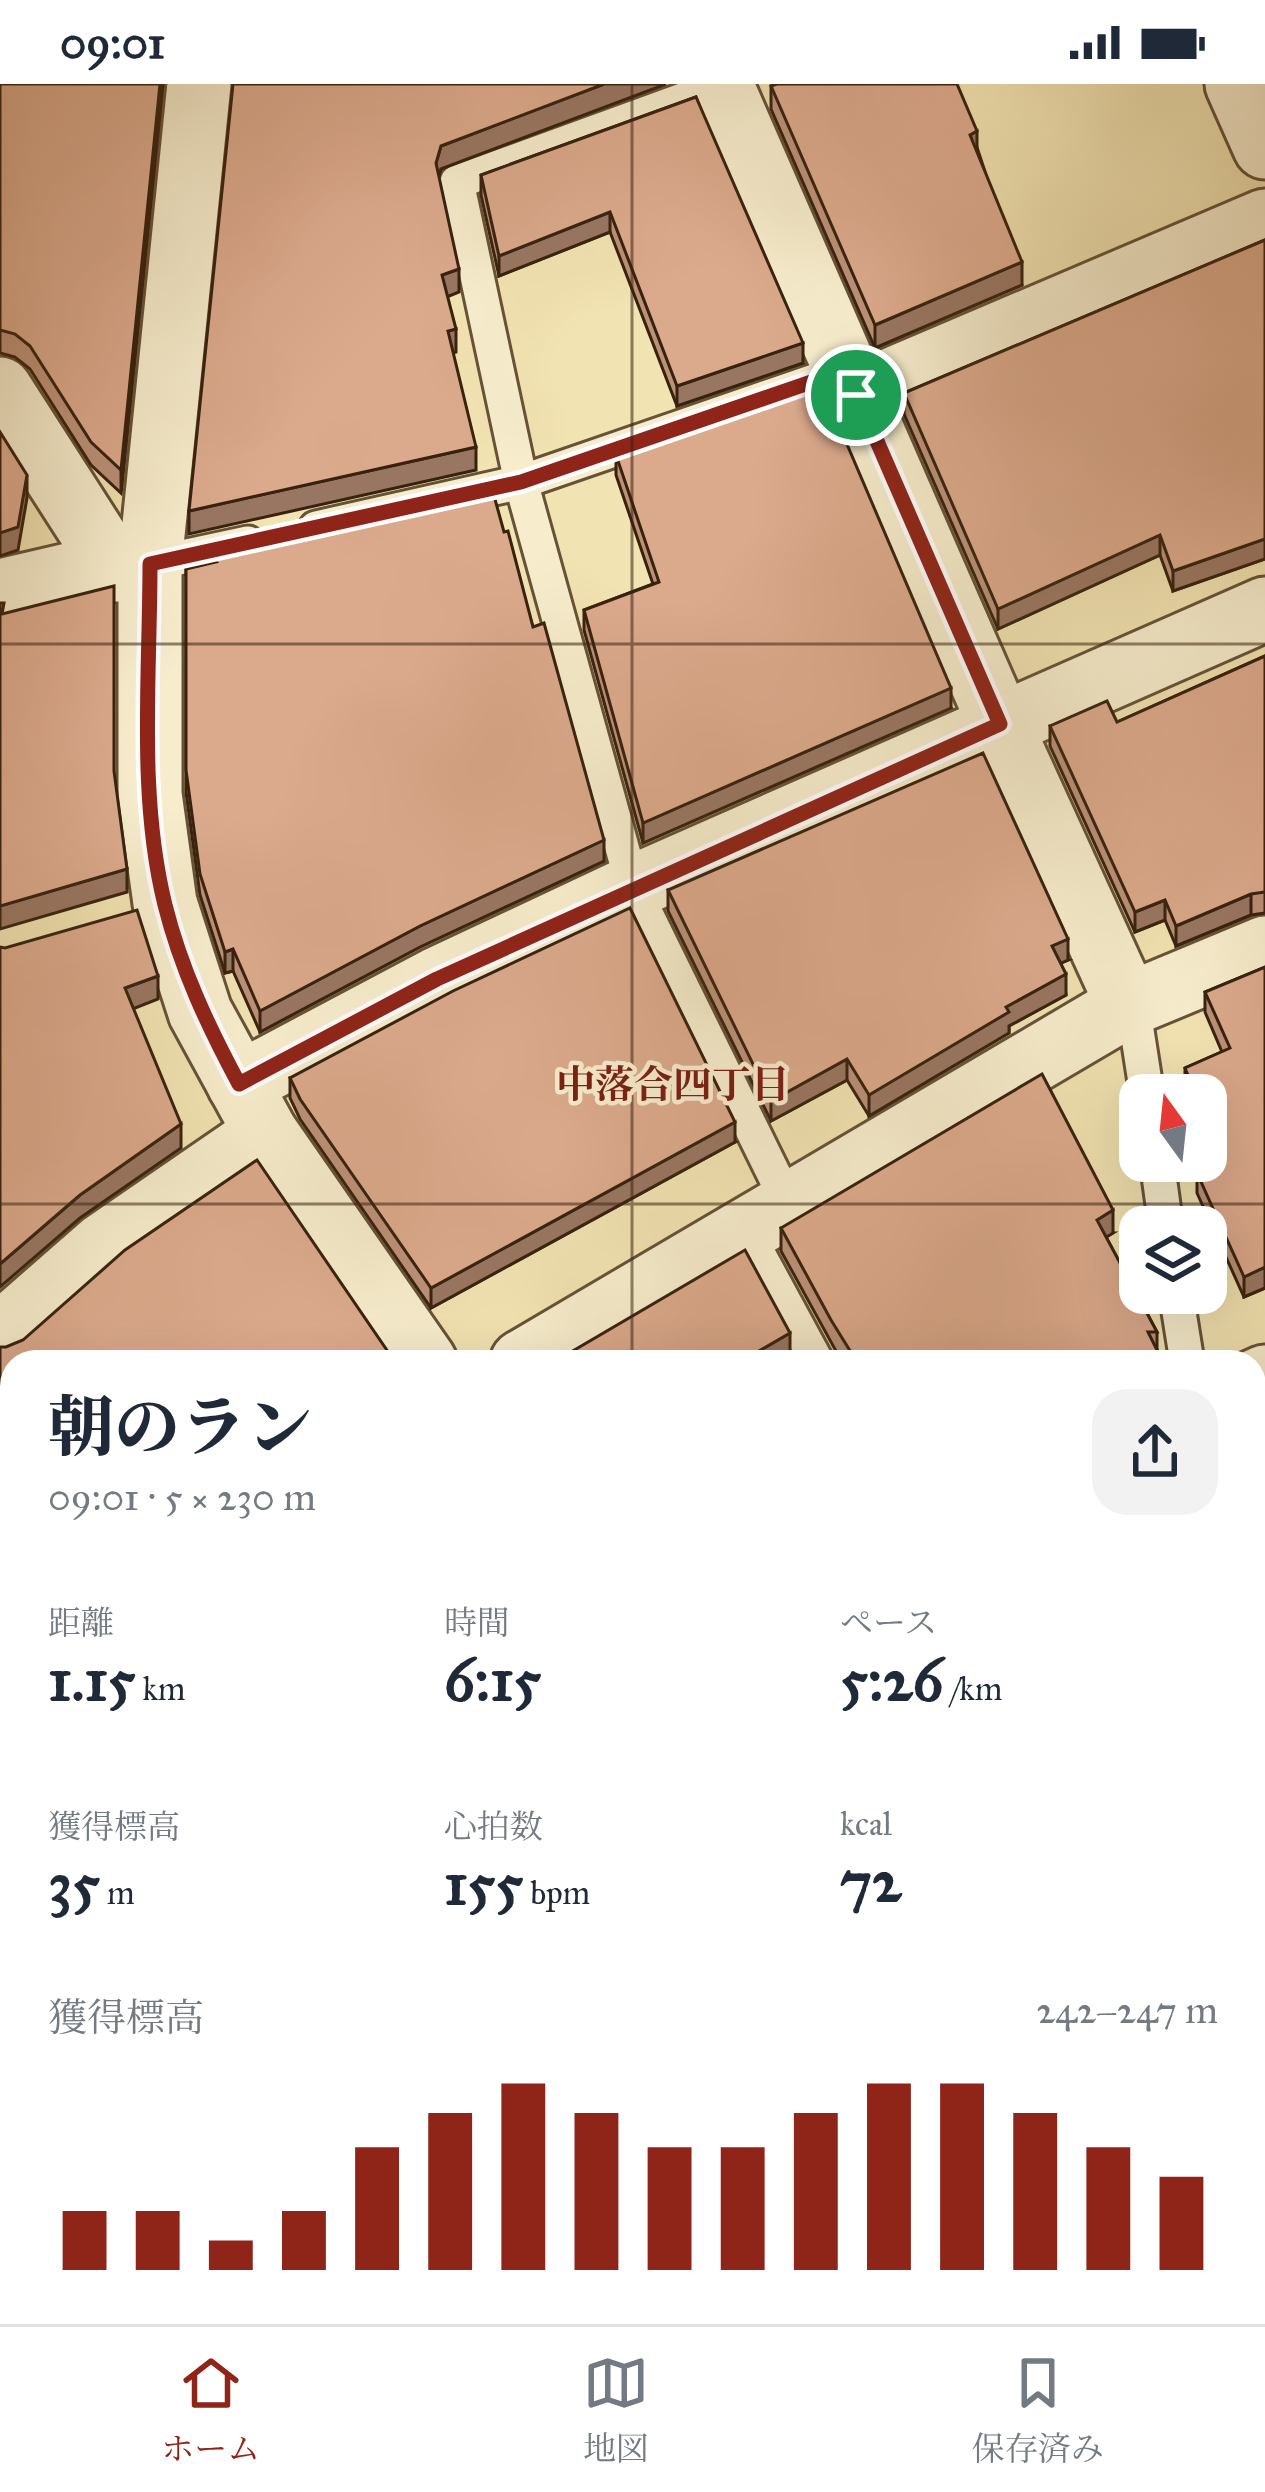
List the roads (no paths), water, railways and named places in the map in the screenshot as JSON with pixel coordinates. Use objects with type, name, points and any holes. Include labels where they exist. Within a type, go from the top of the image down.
[{"type":"street","points":[[199,84],[133,567],[154,906],[200,1012],[253,1108],[417,1350]]},
{"type":"street","points":[[1237,84],[1265,147]]},
{"type":"street","points":[[732,88],[851,383],[1128,1005]]},
{"type":"street","points":[[851,383],[1265,221]]},
{"type":"street","points":[[0,389],[133,567]]},
{"type":"street","points":[[0,591],[133,567]]},
{"type":"street","points":[[0,1336],[253,1108],[437,979],[632,887],[1265,609]]},
{"type":"street","points":[[542,1350],[1128,1005],[1265,948]]},
{"type":"lane","points":[[732,88],[457,182],[521,482],[632,887],[767,1218],[813,1350]]},
{"type":"lane","points":[[133,567],[521,482],[851,383]]},
{"type":"lane","points":[[1128,1005],[1144,1074]]},
{"type":"lane","points":[[1179,1314],[1184,1350]]},
{"type":"district","name":"中落合四丁目","points":[[673,1085]]}]
